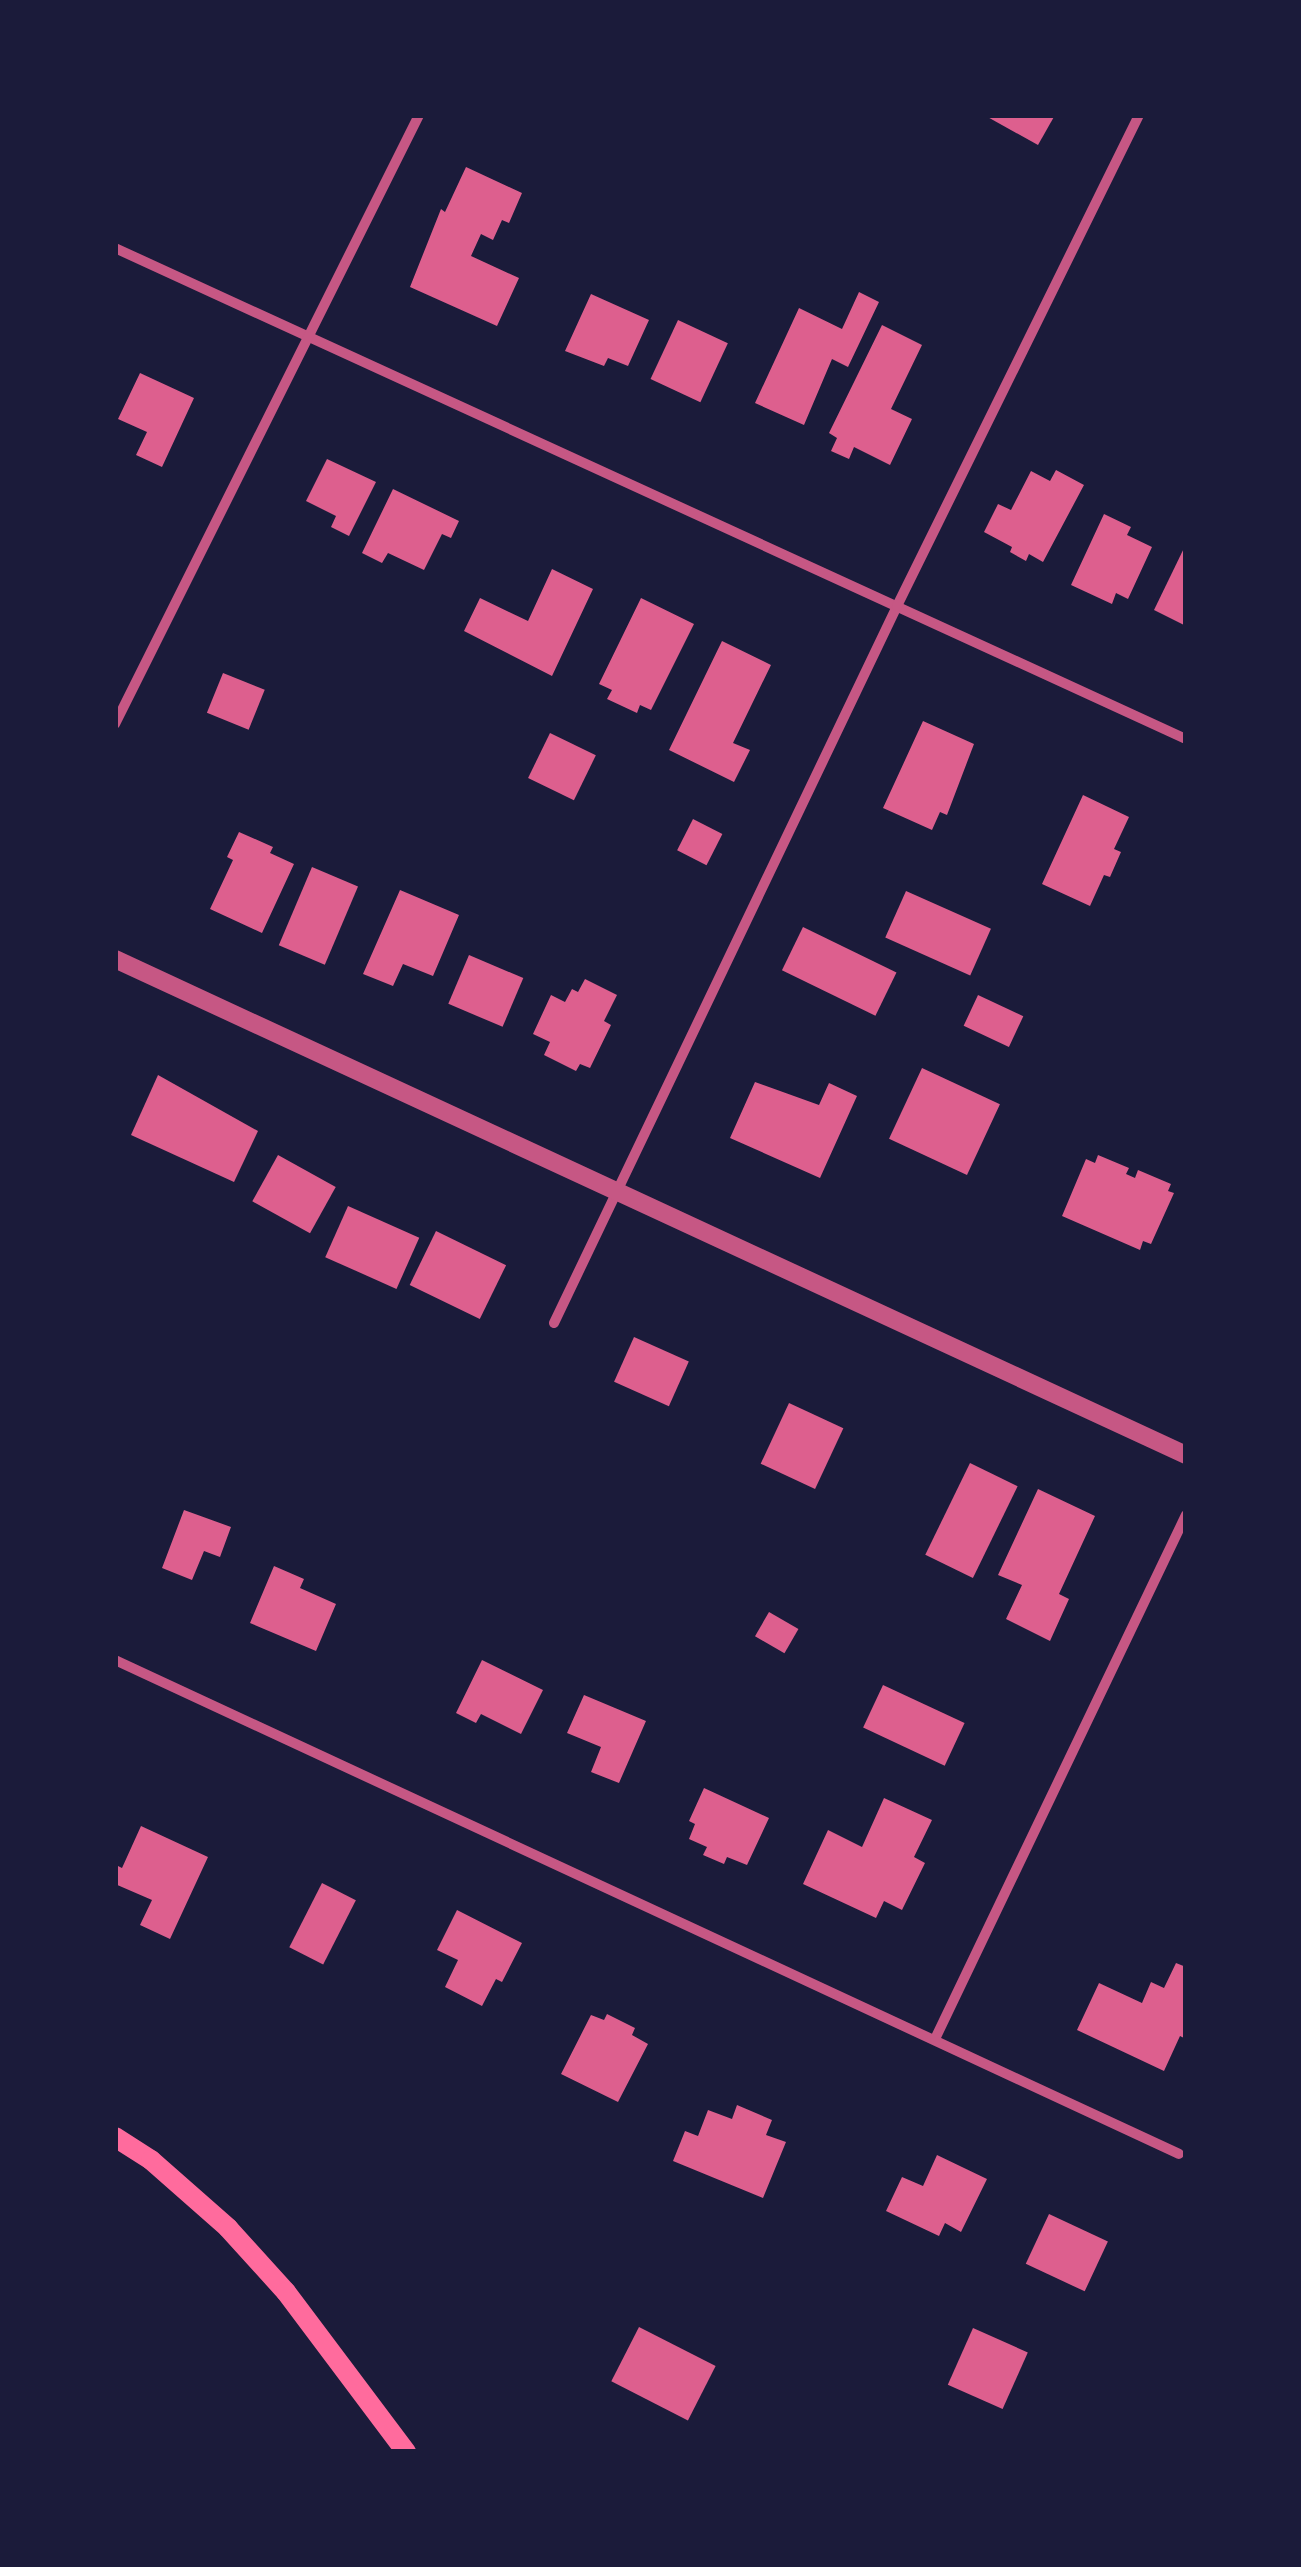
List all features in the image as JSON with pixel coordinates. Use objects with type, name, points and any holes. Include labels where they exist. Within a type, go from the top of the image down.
[{"type":"main road","points":[[115,2137],[151,2160],[228,2228],[286,2292],[406,2452]]},
{"type":"street","points":[[115,724],[418,115]]},
{"type":"street","points":[[554,1323],[897,606],[1139,115]]},
{"type":"street","points":[[115,248],[1186,739]]},
{"type":"street","points":[[115,959],[1186,1454]]},
{"type":"street","points":[[935,2039],[1186,1515]]},
{"type":"street","points":[[115,1660],[1180,2154]]},
{"type":"building","points":[[984,115],[1055,115],[1038,145]]},
{"type":"building","points":[[466,167],[522,193],[509,223],[502,220],[493,240],[481,234],[471,256],[519,278],[497,326],[410,287],[441,209],[445,212]]},
{"type":"building","points":[[859,292],[879,302],[848,367],[832,359],[804,425],[755,403],[799,308],[842,329]]},
{"type":"building","points":[[591,294],[649,320],[628,366],[608,358],[604,366],[565,351]]},
{"type":"building","points":[[678,320],[728,343],[700,402],[651,379]]},
{"type":"building","points":[[882,325],[922,345],[891,409],[912,419],[890,465],[854,447],[849,459],[831,451],[837,438],[829,433]]},
{"type":"building","points":[[140,373],[194,398],[162,467],[136,455],[147,432],[118,419]]},
{"type":"building","points":[[327,459],[376,482],[349,536],[331,527],[336,516],[306,501]]},
{"type":"building","points":[[1056,470],[1084,485],[1043,562],[1029,554],[1026,561],[1010,552],[1012,547],[984,532],[998,504],[1011,510],[1031,471],[1050,481]]},
{"type":"building","points":[[393,489],[459,521],[451,538],[442,534],[424,570],[388,553],[382,563],[362,553]]},
{"type":"building","points":[[1104,514],[1131,527],[1127,535],[1152,547],[1128,599],[1116,593],[1112,604],[1071,585]]},
{"type":"building","points":[[1186,544],[1186,626],[1154,610]]},
{"type":"building","points":[[552,569],[593,589],[552,676],[464,631],[480,598],[528,621]]},
{"type":"building","points":[[641,598],[694,624],[651,710],[640,705],[637,713],[607,699],[612,690],[599,684]]},
{"type":"building","points":[[722,641],[771,665],[733,743],[750,750],[734,782],[669,750]]},
{"type":"building","points":[[223,673],[265,690],[249,730],[207,713]]},
{"type":"building","points":[[923,721],[974,744],[947,815],[940,812],[932,830],[883,808]]},
{"type":"building","points":[[550,733],[596,755],[574,800],[528,778]]},
{"type":"building","points":[[1083,795],[1129,817],[1114,849],[1121,852],[1110,877],[1104,875],[1090,906],[1042,884]]},
{"type":"building","points":[[693,819],[722,834],[707,865],[677,850]]},
{"type":"building","points":[[239,832],[273,847],[270,853],[294,864],[262,933],[210,909],[233,860],[227,857]]},
{"type":"building","points":[[312,867],[358,887],[325,965],[279,945]]},
{"type":"building","points":[[400,890],[459,915],[433,976],[403,964],[393,986],[363,974]]},
{"type":"building","points":[[906,891],[991,929],[970,975],[885,938]]},
{"type":"building","points":[[803,927],[896,973],[875,1016],[782,970]]},
{"type":"building","points":[[469,955],[523,978],[503,1027],[448,1004]]},
{"type":"building","points":[[585,979],[617,995],[604,1021],[611,1025],[590,1068],[580,1064],[576,1071],[544,1055],[550,1042],[533,1034],[551,995],[565,1002],[572,989],[578,992]]},
{"type":"building","points":[[978,995],[1023,1016],[1009,1047],[964,1026]]},
{"type":"building","points":[[922,1068],[1000,1104],[967,1175],[889,1139]]},
{"type":"building","points":[[158,1075],[258,1131],[234,1182],[131,1135]]},
{"type":"building","points":[[755,1082],[819,1105],[829,1083],[857,1096],[820,1178],[730,1138]]},
{"type":"building","points":[[278,1155],[336,1187],[310,1233],[252,1201]]},
{"type":"building","points":[[1098,1155],[1129,1168],[1126,1174],[1135,1178],[1138,1170],[1171,1184],[1168,1191],[1174,1193],[1151,1244],[1143,1241],[1140,1250],[1062,1216],[1086,1159],[1095,1163]]},
{"type":"building","points":[[348,1206],[419,1238],[396,1289],[325,1257]]},
{"type":"building","points":[[436,1231],[506,1265],[480,1319],[410,1285]]},
{"type":"building","points":[[634,1337],[689,1361],[669,1406],[614,1382]]},
{"type":"building","points":[[789,1403],[843,1428],[815,1489],[761,1464]]},
{"type":"building","points":[[970,1463],[1018,1486],[973,1578],[925,1555]]},
{"type":"building","points":[[1038,1489],[1095,1516],[1059,1594],[1069,1599],[1050,1641],[1006,1619],[1022,1585],[998,1575]]},
{"type":"building","points":[[184,1510],[231,1527],[220,1557],[204,1551],[192,1580],[162,1568]]},
{"type":"building","points":[[274,1566],[304,1579],[300,1588],[336,1604],[316,1651],[250,1623]]},
{"type":"building","points":[[769,1612],[798,1629],[784,1653],[755,1636]]},
{"type":"building","points":[[482,1660],[543,1690],[521,1734],[481,1714],[476,1723],[456,1713]]},
{"type":"building","points":[[883,1685],[965,1723],[945,1766],[863,1728]]},
{"type":"building","points":[[584,1695],[646,1721],[619,1783],[591,1772],[601,1747],[567,1733]]},
{"type":"building","points":[[704,1788],[769,1818],[747,1865],[727,1857],[724,1864],[703,1855],[707,1847],[689,1839],[695,1824],[689,1821]]},
{"type":"building","points":[[884,1798],[932,1820],[914,1857],[925,1863],[902,1910],[884,1901],[876,1918],[803,1884],[828,1830],[862,1847]]},
{"type":"building","points":[[141,1826],[208,1857],[170,1939],[140,1925],[152,1900],[115,1884],[116,1865],[122,1868]]},
{"type":"building","points":[[322,1883],[356,1900],[323,1964],[289,1947]]},
{"type":"building","points":[[457,1910],[522,1943],[502,1982],[496,1979],[482,2006],[445,1987],[458,1960],[437,1950]]},
{"type":"building","points":[[1176,1963],[1186,1967],[1186,2039],[1180,2036],[1164,2071],[1077,2030],[1099,1983],[1142,2003],[1151,1982],[1164,1988]]},
{"type":"building","points":[[607,2014],[635,2028],[632,2035],[648,2044],[618,2102],[561,2074],[591,2015],[604,2020]]},
{"type":"building","points":[[737,2105],[772,2120],[766,2135],[786,2142],[763,2198],[673,2161],[685,2131],[698,2136],[708,2110],[732,2119]]},
{"type":"building","points":[[937,2155],[987,2179],[961,2232],[945,2223],[939,2236],[886,2211],[902,2177],[923,2186]]},
{"type":"building","points":[[1049,2214],[1108,2241],[1085,2291],[1026,2264]]},
{"type":"building","points":[[639,2327],[716,2366],[688,2420],[611,2381]]},
{"type":"building","points":[[973,2328],[1028,2352],[1003,2409],[948,2385]]}]
